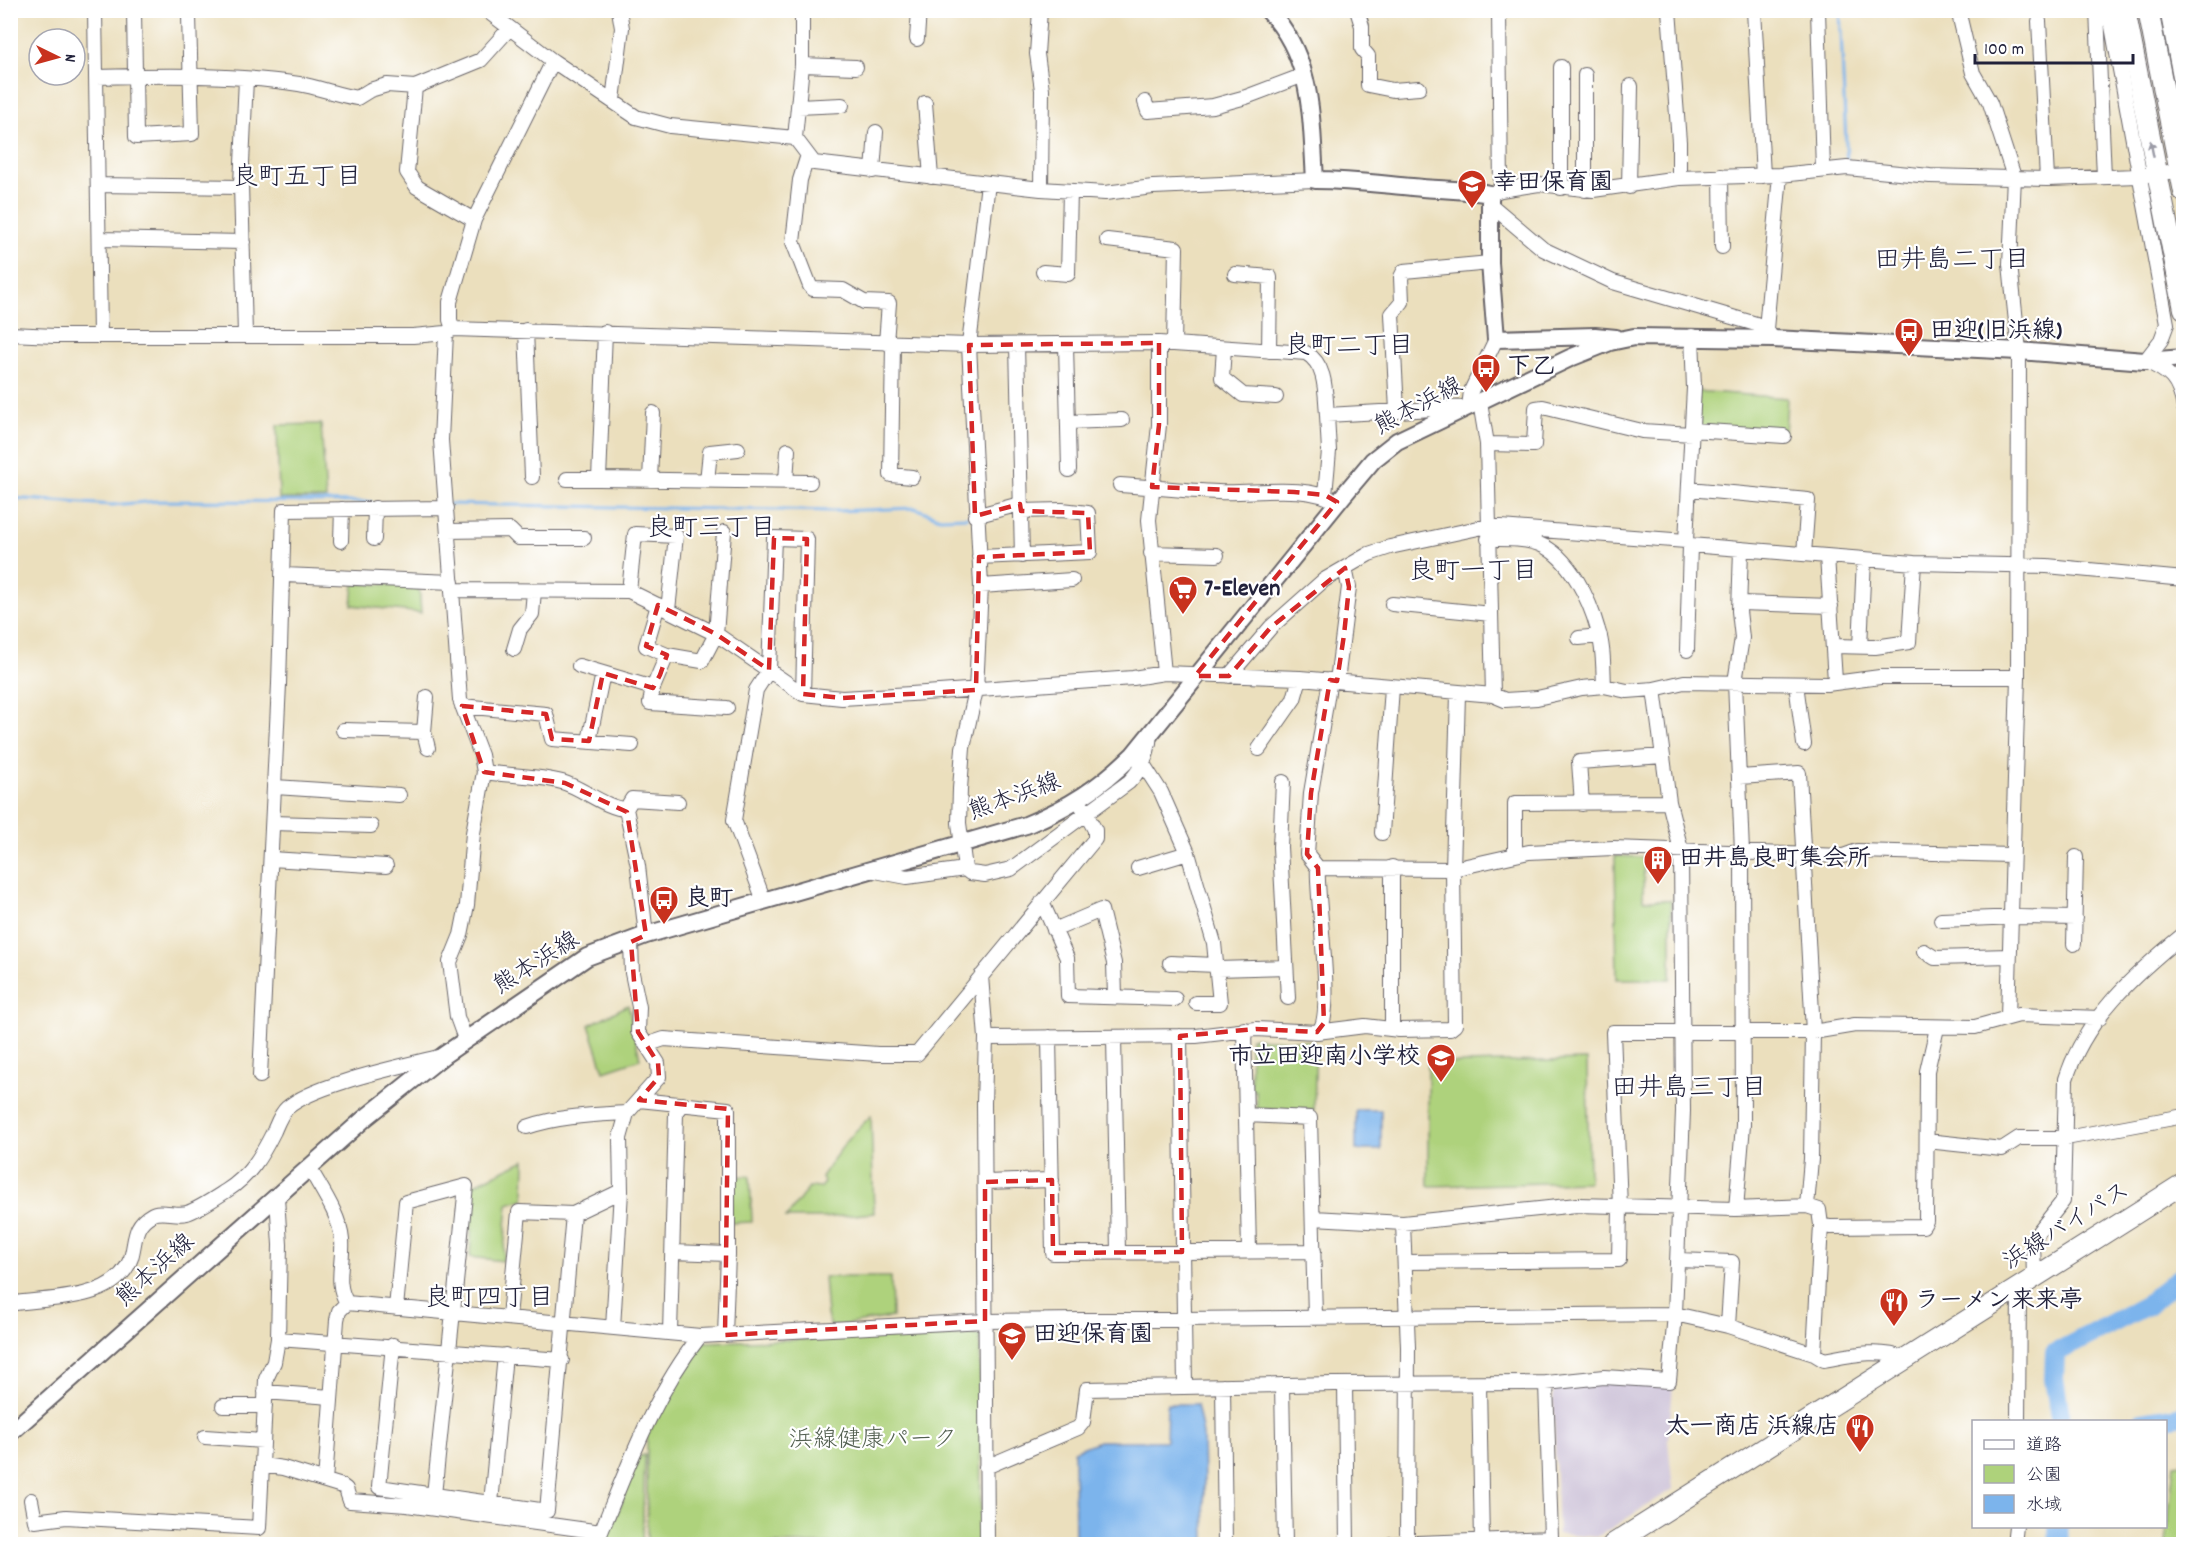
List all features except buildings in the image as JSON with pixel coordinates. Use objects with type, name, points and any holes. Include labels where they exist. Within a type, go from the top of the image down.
[{"type":"highway","points":[[2125,10],[2148,175],[2184,309]]},
{"type":"highway","points":[[2148,10],[2184,192]]},
{"type":"highway","name":"浜線バイパス","points":[[1614,1544],[2184,1184]]},
{"type":"main road","points":[[1268,10],[1290,38],[1310,96],[1315,180],[1360,180],[1413,187],[1460,188],[1494,196],[1490,262],[1496,339],[1594,336],[1623,339]]},
{"type":"main road","name":"熊本浜線","points":[[10,1433],[364,1119],[465,1039],[587,957],[764,901],[1083,809],[1150,733],[1331,499],[1373,460],[1398,441],[1570,358],[1623,339],[1770,334],[2145,361],[2184,358]]},
{"type":"street","points":[[95,10],[100,336]]},
{"type":"street","points":[[134,10],[136,137],[192,134],[189,15]]},
{"type":"street","points":[[486,10],[553,61],[636,117],[670,126],[795,138]]},
{"type":"street","points":[[614,100],[622,28],[619,10]]},
{"type":"street","points":[[802,10],[802,65],[795,138],[807,158],[814,163],[1041,189],[1105,192],[1152,187],[1315,180]]},
{"type":"street","points":[[917,39],[919,10]]},
{"type":"street","points":[[1357,10],[1362,26],[1362,49],[1368,56],[1368,85],[1393,90],[1419,88]]},
{"type":"street","points":[[1499,10],[1494,196],[1542,249],[1613,282],[1770,334],[1780,175]]},
{"type":"street","points":[[1669,10],[1679,142],[1678,178]]},
{"type":"street","points":[[1754,10],[1763,176]]},
{"type":"street","points":[[1818,10],[1823,170]]},
{"type":"street","points":[[1958,10],[1973,73],[1990,103],[2004,138],[2014,177],[2010,264],[2019,351],[2018,677],[2007,1017]]},
{"type":"street","points":[[2097,10],[2104,177]]},
{"type":"street","points":[[2109,10],[2148,175],[2167,324],[2161,340],[2145,361],[2166,370],[2175,381],[2184,408]]},
{"type":"street","points":[[2168,10],[2184,97]]},
{"type":"street","points":[[1039,11],[1037,54],[1042,90],[1041,189]]},
{"type":"street","points":[[2039,21],[2047,178]]},
{"type":"street","points":[[96,76],[190,75],[246,79],[302,84],[328,93],[357,98],[369,90],[387,85],[415,87],[481,60],[509,29]]},
{"type":"street","points":[[465,1039],[457,1017],[450,962],[460,935],[466,905],[473,833],[484,772],[481,755],[462,706],[441,440],[450,331],[450,302],[474,220],[553,61]]},
{"type":"street","points":[[802,65],[856,67]]},
{"type":"street","points":[[1561,67],[1561,188]]},
{"type":"street","points":[[1145,102],[1148,111],[1213,106],[1246,97],[1304,75]]},
{"type":"street","points":[[1585,75],[1585,190]]},
{"type":"street","points":[[245,335],[241,187],[246,79]]},
{"type":"street","points":[[1629,187],[1631,86]]},
{"type":"street","points":[[415,87],[407,172],[417,187],[474,220]]},
{"type":"street","points":[[925,103],[931,177]]},
{"type":"street","points":[[798,107],[842,105]]},
{"type":"street","points":[[873,171],[876,132]]},
{"type":"street","points":[[807,158],[800,180],[793,242],[813,289],[843,290],[864,302],[889,303],[891,475],[912,477]]},
{"type":"street","points":[[1494,196],[1539,184],[1585,190],[1629,187],[1678,178],[1780,175],[1847,168],[1930,176],[2047,178],[2148,175],[2181,170]]},
{"type":"street","points":[[1721,176],[1722,247]]},
{"type":"street","points":[[987,183],[969,345],[975,516],[981,586],[976,690],[962,758],[960,789],[961,843],[965,869],[970,873],[985,875],[1011,869],[1083,809],[1129,782],[1143,764],[1149,749],[1150,733]]},
{"type":"street","points":[[98,185],[241,187]]},
{"type":"street","points":[[1043,272],[1068,274],[1070,190]]},
{"type":"street","points":[[99,239],[243,242]]},
{"type":"street","points":[[1107,240],[1176,248],[1174,344]]},
{"type":"street","points":[[1397,411],[1392,314],[1402,302],[1401,277],[1404,271],[1490,262]]},
{"type":"street","points":[[1235,274],[1270,277],[1269,351]]},
{"type":"street","points":[[526,330],[532,477]]},
{"type":"street","points":[[10,334],[413,336],[450,331],[526,330],[969,345],[1159,343],[1306,353],[1314,358],[1323,378],[1331,499],[1120,485]]},
{"type":"street","points":[[599,479],[604,332]]},
{"type":"street","points":[[1687,650],[1692,336]]},
{"type":"street","points":[[1493,695],[1487,444],[1471,392],[1484,369],[1496,339]]},
{"type":"street","points":[[1159,343],[1159,425],[1149,520],[1164,673]]},
{"type":"street","points":[[1065,344],[1069,470]]},
{"type":"street","points":[[1017,345],[1022,556]]},
{"type":"street","points":[[1224,348],[1222,378],[1243,394],[1276,397]]},
{"type":"street","points":[[1327,415],[1475,405]]},
{"type":"street","points":[[1487,444],[1534,445],[1536,408],[1543,407],[1642,431],[1784,436]]},
{"type":"street","points":[[650,480],[653,413]]},
{"type":"street","points":[[1068,422],[1122,420]]},
{"type":"street","points":[[707,481],[710,452],[738,449]]},
{"type":"street","points":[[786,482],[788,450]]},
{"type":"street","points":[[567,479],[810,482]]},
{"type":"street","points":[[1689,489],[1808,500],[1804,554]]},
{"type":"street","points":[[260,1076],[284,575],[284,510],[447,506]]},
{"type":"street","points":[[975,516],[1021,507],[1088,513],[1090,552],[979,557]]},
{"type":"street","points":[[374,539],[375,508]]},
{"type":"street","points":[[341,541],[342,509]]},
{"type":"street","points":[[448,531],[510,530],[518,538],[584,538]]},
{"type":"street","points":[[629,591],[635,534],[676,536],[663,607],[646,646],[668,655],[702,661],[716,634],[724,532]]},
{"type":"street","points":[[1229,676],[1272,627],[1324,580],[1369,554],[1390,547],[1488,533],[1688,543],[1914,563],[2017,565],[2184,579]]},
{"type":"street","points":[[1488,533],[1532,542],[1553,552],[1567,567],[1578,584],[1600,636],[1604,686]]},
{"type":"street","points":[[764,901],[734,820],[756,690],[769,670],[774,538],[807,539],[803,694]]},
{"type":"street","points":[[1736,1209],[1743,1125],[1742,852],[1735,682],[1742,638],[1741,549]]},
{"type":"street","points":[[1151,553],[1217,555]]},
{"type":"street","points":[[1827,556],[1835,681]]},
{"type":"street","points":[[1860,647],[1864,559]]},
{"type":"street","points":[[1834,646],[1860,647],[1909,642],[1914,563]]},
{"type":"street","points":[[1317,1032],[1324,1023],[1325,972],[1318,868],[1307,855],[1310,813],[1349,587],[1345,568]]},
{"type":"street","points":[[284,575],[534,591],[629,591],[716,634],[803,694],[842,698],[1133,678],[1164,673],[1334,680],[1458,694],[1493,695],[1505,700],[1537,698],[1582,688],[1604,686],[1627,691],[1654,689],[1684,682],[1827,684],[1835,681],[1880,677],[2018,677]]},
{"type":"street","points":[[981,586],[1072,580]]},
{"type":"street","points":[[513,649],[520,629],[532,614],[534,591]]},
{"type":"street","points":[[1740,603],[1831,606]]},
{"type":"street","points":[[1392,604],[1491,614]]},
{"type":"street","points":[[1579,638],[1600,636]]},
{"type":"street","points":[[668,655],[653,687],[650,703],[727,708]]},
{"type":"street","points":[[579,666],[653,687]]},
{"type":"street","points":[[589,741],[603,673]]},
{"type":"street","points":[[1258,749],[1294,699],[1300,678]]},
{"type":"street","points":[[1796,684],[1804,744]]},
{"type":"street","points":[[1382,833],[1392,687]]},
{"type":"street","points":[[986,1467],[1078,1428],[1083,1422],[1087,1389],[1546,1383],[1604,1377],[1669,1381],[1680,1207],[1681,849],[1669,802],[1654,689]]},
{"type":"street","points":[[986,1038],[1180,1036],[1244,1029],[1317,1032],[1365,1026],[1392,1029],[1450,1029],[1455,1025],[1453,868],[1458,694]]},
{"type":"street","points":[[427,697],[424,732],[428,748]]},
{"type":"street","points":[[462,706],[546,714],[552,739],[632,745]]},
{"type":"street","points":[[343,730],[424,732]]},
{"type":"street","points":[[1582,804],[1579,762],[1663,756]]},
{"type":"street","points":[[1143,764],[1161,792],[1188,853],[1214,943],[1220,1003],[1196,1004]]},
{"type":"street","points":[[484,772],[511,776],[530,774],[566,783],[626,809]]},
{"type":"street","points":[[1740,777],[1799,774],[1813,1032],[1811,1159],[1807,1206]]},
{"type":"street","points":[[1283,783],[1280,847],[1288,998]]},
{"type":"street","points":[[275,787],[399,795]]},
{"type":"street","points":[[613,1328],[621,1191],[620,1137],[627,1113],[659,1077],[658,1063],[638,1032],[639,1007],[632,973],[639,939],[638,866],[626,809],[632,799],[678,802]]},
{"type":"street","points":[[1515,855],[1515,803],[1669,802]]},
{"type":"street","points":[[646,1045],[664,1040],[878,1054],[917,1053],[1095,839],[1095,830],[1083,809]]},
{"type":"street","points":[[273,823],[371,826]]},
{"type":"street","points":[[1318,868],[1453,868],[1515,855],[1613,848],[1843,856],[1857,850],[2011,855]]},
{"type":"street","points":[[1137,868],[1188,853]]},
{"type":"street","points":[[2074,944],[2076,858]]},
{"type":"street","points":[[271,859],[386,867]]},
{"type":"street","points":[[1392,867],[1392,1029]]},
{"type":"street","points":[[870,870],[907,877],[965,869]]},
{"type":"street","points":[[1042,902],[1067,958],[1068,996],[1175,999]]},
{"type":"street","points":[[1054,930],[1101,910],[1114,963],[1115,997]]},
{"type":"street","points":[[1941,920],[2075,918]]},
{"type":"street","points":[[2019,1420],[2027,1283],[2033,1239],[2063,1201],[2066,1079],[2072,1061],[2100,1018],[2132,977],[2184,934]]},
{"type":"street","points":[[1924,951],[1935,958],[2009,956]]},
{"type":"street","points":[[1170,963],[1217,967],[1286,967]]},
{"type":"street","points":[[981,975],[986,1038],[987,1545]]},
{"type":"street","points":[[1405,1262],[1619,1260],[1620,1207],[1613,1032],[1813,1032],[1855,1025],[1975,1027],[2007,1017],[2100,1018]]},
{"type":"street","points":[[1821,1225],[1923,1226],[1926,1221],[1927,1071],[1937,1028]]},
{"type":"street","points":[[1244,1029],[1249,1251]]},
{"type":"street","points":[[1180,1036],[1185,1387]]},
{"type":"street","points":[[1049,1037],[1053,1253],[1314,1251]]},
{"type":"street","points":[[1114,1037],[1118,1252]]},
{"type":"street","points":[[10,1304],[71,1297],[103,1289],[121,1275],[130,1259],[137,1227],[152,1214],[187,1213],[228,1190],[258,1163],[285,1109],[300,1099],[347,1082],[444,1055]]},
{"type":"street","points":[[639,1100],[665,1102],[680,1109],[728,1109],[728,1254],[725,1335]]},
{"type":"street","points":[[670,1333],[680,1109]]},
{"type":"street","points":[[527,1127],[540,1122],[588,1115],[627,1113]]},
{"type":"street","points":[[1247,1115],[1310,1118],[1316,1317]]},
{"type":"street","points":[[1927,1141],[2002,1149],[2019,1138],[2066,1138],[2184,1116]]},
{"type":"street","points":[[309,1167],[339,1225],[342,1241],[339,1280],[341,1292],[347,1303]]},
{"type":"street","points":[[985,1182],[1052,1180]]},
{"type":"street","points":[[396,1308],[406,1202],[466,1186],[451,1350],[434,1495]]},
{"type":"street","points":[[509,1317],[519,1212],[573,1214],[621,1191]]},
{"type":"street","points":[[31,1500],[35,1521],[66,1517],[259,1528],[266,1379],[274,1362],[278,1339],[280,1245],[277,1197]]},
{"type":"street","points":[[1314,1218],[1403,1223],[1577,1204],[1736,1209],[1807,1206],[1819,1210],[1821,1225],[1814,1354]]},
{"type":"street","points":[[393,1345],[379,1487],[548,1511],[573,1214]]},
{"type":"street","points":[[1403,1223],[1407,1384],[1407,1544]]},
{"type":"street","points":[[673,1252],[728,1254]]},
{"type":"street","points":[[1678,1260],[1732,1262],[1728,1326]]},
{"type":"street","points":[[347,1303],[700,1336],[986,1321],[1675,1314],[1728,1326],[1814,1354],[1824,1360],[1857,1353],[1891,1353],[1906,1359]]},
{"type":"street","points":[[324,1481],[339,1311],[347,1303]]},
{"type":"street","points":[[262,1465],[283,1468],[346,1489],[350,1501],[407,1505],[601,1532],[643,1428],[687,1353],[700,1336]]},
{"type":"street","points":[[278,1339],[393,1345],[562,1360]]},
{"type":"street","points":[[490,1503],[505,1355]]},
{"type":"street","points":[[1391,1545],[1551,1538],[1546,1383]]},
{"type":"street","points":[[1345,1384],[1347,1545]]},
{"type":"street","points":[[1479,1384],[1482,1541]]},
{"type":"street","points":[[1282,1385],[1285,1545]]},
{"type":"street","points":[[1223,1386],[1225,1545]]},
{"type":"street","points":[[224,1406],[265,1399],[331,1397]]},
{"type":"street","points":[[205,1437],[263,1441]]},
{"type":"street","points":[[2014,1545],[2016,1528]]},
{"type":"highlighted area","points":[[1159,343],[1159,425],[1152,487],[1294,492],[1325,495],[1337,502],[1195,676],[1229,676],[1271,627],[1345,568],[1349,587],[1344,635],[1337,681],[1330,680],[1311,793],[1307,854],[1318,868],[1324,1023],[1317,1032],[1256,1029],[1180,1036],[1182,1252],[1053,1253],[1052,1180],[985,1182],[985,1321],[725,1335],[728,1109],[639,1100],[659,1077],[658,1063],[638,1032],[631,942],[646,935],[627,812],[565,783],[484,772],[462,706],[546,714],[552,739],[589,741],[603,673],[653,688],[660,675],[667,655],[646,646],[658,605],[716,634],[769,670],[774,538],[807,539],[803,694],[842,698],[976,690],[979,557],[1090,552],[1088,513],[1021,511],[1020,504],[975,516],[969,345]]},
{"type":"shaded area","points":[[1608,1381],[1673,1387],[1668,1441],[1673,1489],[1597,1537],[1558,1534],[1553,1388]]},
{"type":"green space","points":[[1696,391],[1787,398],[1785,435],[1694,428]]},
{"type":"green space","points":[[321,424],[326,499],[279,499],[277,425]]},
{"type":"green space","points":[[354,584],[419,585],[421,613],[352,605]]},
{"type":"green space","points":[[1615,856],[1644,857],[1643,900],[1671,900],[1671,979],[1617,979]]},
{"type":"green space","points":[[628,1005],[640,1059],[604,1071],[589,1025]]},
{"type":"green space","points":[[1250,1038],[1309,1041],[1309,1044],[1316,1044],[1314,1110],[1257,1109],[1256,1091],[1251,1090]]},
{"type":"green space","points":[[1587,1060],[1589,1182],[1428,1186],[1428,1064]]},
{"type":"green space","points":[[871,1116],[874,1213],[822,1218],[786,1218],[809,1187],[821,1188],[824,1181],[822,1177],[832,1161]]},
{"type":"green space","points":[[525,1160],[524,1199],[508,1204],[503,1261],[470,1257],[473,1185]]},
{"type":"green space","points":[[750,1176],[752,1222],[730,1223],[731,1177]]},
{"type":"green space","points":[[824,1277],[891,1277],[892,1317],[831,1327],[827,1315]]},
{"type":"green space","name":"浜線健康パーク","points":[[980,1335],[981,1544],[647,1544],[647,1436],[676,1383],[703,1342]]},
{"type":"green space","points":[[645,1455],[642,1544],[595,1544],[612,1527],[640,1456]]},
{"type":"green space","points":[[2183,1463],[2183,1544],[2166,1544],[2174,1464]]},
{"type":"water","points":[[1356,1110],[1381,1110],[1381,1150],[1356,1150]]},
{"type":"water","points":[[1167,1404],[1197,1404],[1203,1434],[1205,1544],[1075,1544],[1074,1451],[1099,1441],[1166,1441]]},
{"type":"waterway","points":[[1840,10],[1847,165]]},
{"type":"waterway","points":[[10,498],[112,505],[157,501],[371,502]]},
{"type":"waterway","points":[[449,504],[835,511],[915,508],[940,518],[968,517]]},
{"type":"waterway","points":[[2061,1420],[2054,1379],[2055,1353],[2147,1305],[2184,1274]]},
{"type":"waterway","points":[[2153,1420],[2184,1415]]},
{"type":"waterway","points":[[2058,1528],[2059,1544]]},
{"type":"place","name":"幸田保育園","points":[[1472,210]]},
{"type":"place","name":"田迎(旧浜線)","points":[[1909,358]]},
{"type":"place","name":"下乙","points":[[1486,394]]},
{"type":"place","name":"7-Eleven","points":[[1183,616]]},
{"type":"place","name":"田井島良町集会所","points":[[1658,886]]},
{"type":"place","name":"良町","points":[[664,926]]},
{"type":"place","name":"市立田迎南小学校","points":[[1441,1084]]},
{"type":"place","name":"ラーメン来来亭","points":[[1894,1328]]},
{"type":"place","name":"田迎保育園","points":[[1012,1362]]},
{"type":"place","name":"太一商店 浜線店","points":[[1860,1454]]},
{"type":"district","name":"良町五丁目","points":[[297,178]]},
{"type":"district","name":"田井島二丁目","points":[[1952,261]]},
{"type":"district","name":"良町二丁目","points":[[1349,347]]},
{"type":"district","name":"良町三丁目","points":[[711,529]]},
{"type":"district","name":"良町一丁目","points":[[1473,572]]},
{"type":"district","name":"田井島三丁目","points":[[1689,1089]]},
{"type":"district","name":"良町四丁目","points":[[489,1299]]}]
